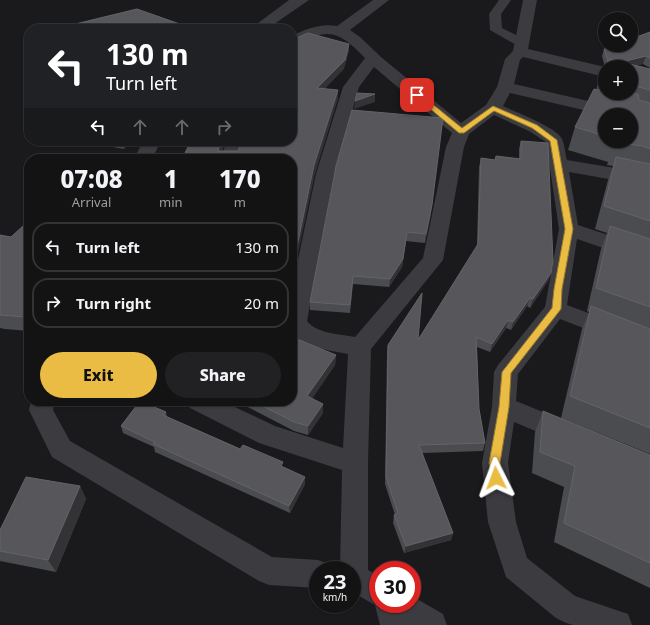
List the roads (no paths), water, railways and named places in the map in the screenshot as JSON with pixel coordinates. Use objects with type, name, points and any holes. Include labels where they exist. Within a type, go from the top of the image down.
[{"type":"street","points":[[264,24],[294,3],[302,0]]},
{"type":"street","points":[[339,31],[382,0]]},
{"type":"street","points":[[353,561],[360,347],[432,260],[455,147],[462,132],[493,108],[505,88],[513,59],[521,48],[530,0]]},
{"type":"street","points":[[297,40],[301,36],[322,29],[339,31],[353,37],[373,58],[462,132]]},
{"type":"street","points":[[521,48],[558,60],[598,70]]},
{"type":"street","points":[[297,317],[325,174],[351,88],[373,58]]},
{"type":"street","points":[[505,88],[598,109]]},
{"type":"street","points":[[493,108],[535,127],[554,140],[569,229],[558,289],[556,309],[506,372],[504,407],[495,463],[502,522],[516,567],[564,617],[617,625]]},
{"type":"street","points":[[559,165],[633,177],[650,182]]},
{"type":"street","points":[[569,229],[650,257]]},
{"type":"street","points":[[556,309],[650,345]]},
{"type":"street","points":[[297,323],[303,332],[322,340],[360,347]]},
{"type":"street","points":[[42,406],[41,410],[60,449],[269,570],[309,573]]},
{"type":"street","points":[[210,406],[268,435],[356,463]]},
{"type":"street","points":[[504,407],[584,440]]},
{"type":"street","points":[[392,613],[396,625]]},
{"type":"street","points":[[413,613],[432,625]]},
{"type":"lane","points":[[506,0],[494,11],[493,22],[496,30],[521,48]]}]
